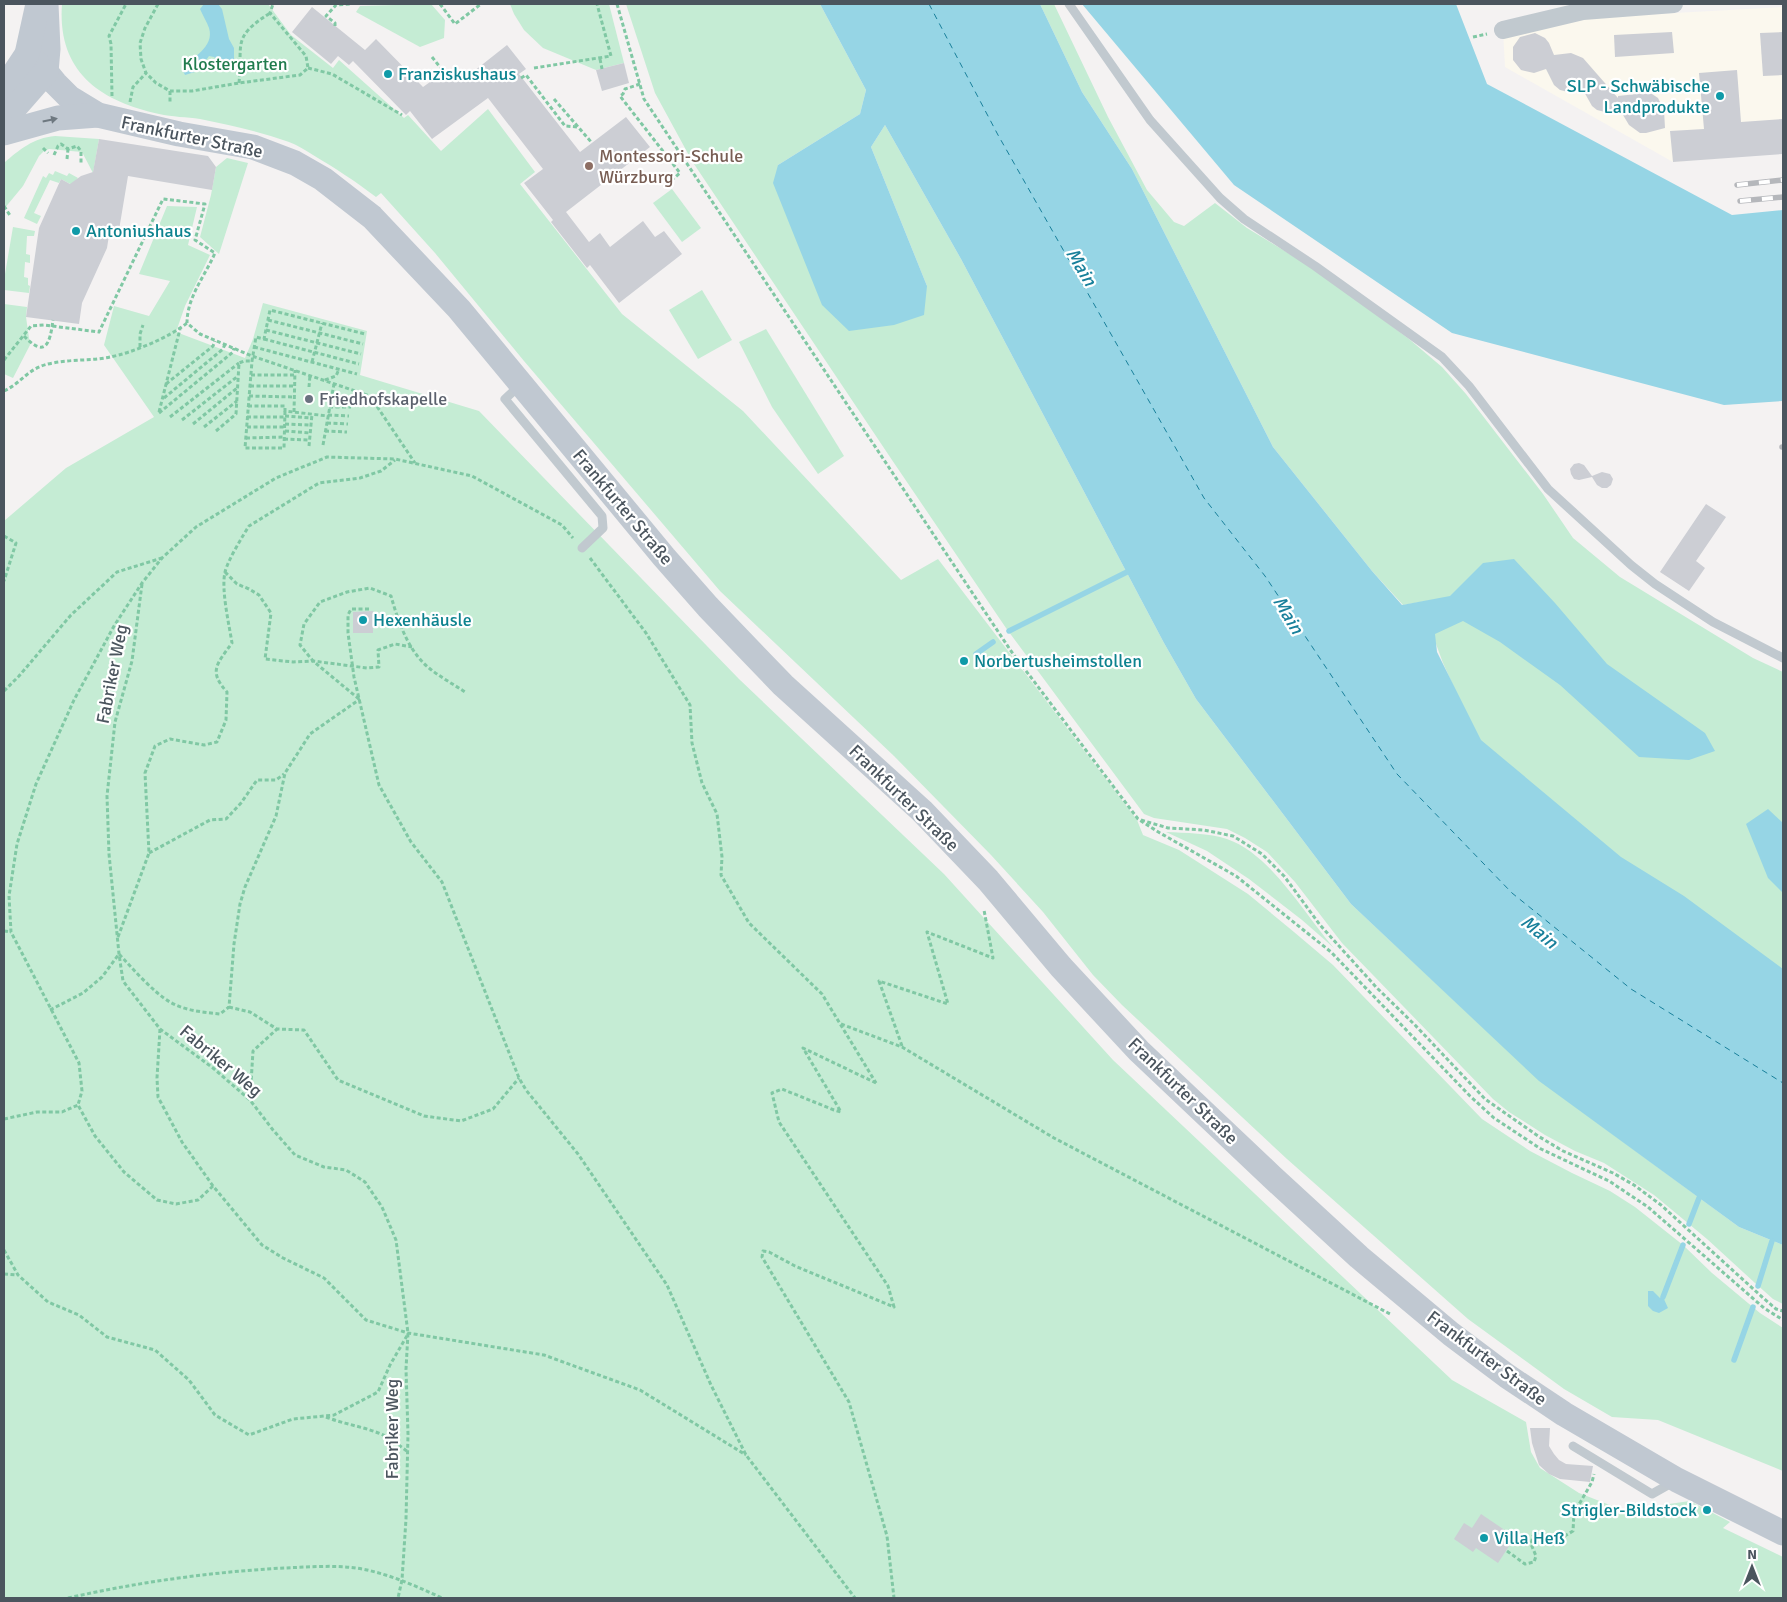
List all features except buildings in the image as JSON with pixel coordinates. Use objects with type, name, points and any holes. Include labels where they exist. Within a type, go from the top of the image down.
[{"type":"main road","points":[[16,71],[38,4]]},
{"type":"main road","points":[[4,120],[46,72],[48,50],[46,4]]},
{"type":"main road","name":"Frankfurter Straße","points":[[16,71],[46,72],[70,98],[105,106],[179,134],[253,147],[295,163],[323,179],[372,217],[459,308],[664,557],[708,607],[783,685],[922,811],[988,880],[1061,967],[1140,1051],[1359,1257],[1451,1334],[1507,1376],[1564,1414],[1677,1480],[1783,1533]]},
{"type":"main road","points":[[4,133],[105,106]]},
{"type":"street","points":[[1503,30],[1583,11],[1674,4]]},
{"type":"lane","points":[[1068,4],[1150,120],[1220,198],[1244,219],[1315,266],[1442,357],[1469,386],[1548,489],[1639,571],[1655,584],[1713,622],[1783,658]]},
{"type":"lane","points":[[522,384],[505,399],[602,516],[603,528],[582,548]]},
{"type":"lane","points":[[1573,1446],[1652,1494],[1677,1480]]},
{"type":"path","points":[[105,106],[111,44],[109,36],[126,4]]},
{"type":"path","points":[[158,4],[145,28],[140,43],[141,59],[146,73],[156,83],[170,91],[192,91],[300,75],[308,68]]},
{"type":"path","points":[[239,83],[240,44],[245,32],[270,13],[273,4]]},
{"type":"path","points":[[335,26],[335,23],[326,16],[336,5],[351,4]]},
{"type":"path","points":[[440,4],[455,24],[481,4]]},
{"type":"path","points":[[534,68],[611,56],[597,4]]},
{"type":"path","points":[[617,4],[644,99],[1011,652],[1138,819],[1236,876],[1331,952],[1470,1096],[1494,1118],[1540,1149],[1608,1181],[1648,1207],[1764,1308],[1783,1320]]},
{"type":"path","points":[[270,13],[306,56],[308,68]]},
{"type":"path","points":[[432,57],[444,72]]},
{"type":"path","points":[[600,59],[602,69]]},
{"type":"path","points":[[308,68],[332,74],[402,115]]},
{"type":"path","points":[[130,104],[133,87],[146,73]]},
{"type":"path","points":[[522,78],[526,75],[565,126],[578,128]]},
{"type":"path","points":[[640,84],[624,89],[623,94],[620,96],[680,174],[673,179]]},
{"type":"path","points":[[170,91],[170,102]]},
{"type":"path","points":[[554,99],[592,143]]},
{"type":"path","points":[[54,155],[61,144],[68,149]]},
{"type":"path","points":[[68,149],[74,146],[80,149],[81,164]]},
{"type":"path","points":[[43,148],[48,153]]},
{"type":"path","points":[[67,159],[68,149]]},
{"type":"path","points":[[4,360],[31,326],[44,325],[99,332],[163,199],[205,204],[195,240],[215,253],[193,294],[187,312],[187,323],[180,329],[110,358],[52,363],[30,370],[4,391]]},
{"type":"path","points":[[4,206],[11,217]]},
{"type":"path","points":[[264,339],[270,310],[365,334]]},
{"type":"path","points":[[24,336],[31,344],[36,346],[43,347],[47,345],[50,340],[53,320]]},
{"type":"path","points":[[268,320],[363,344]]},
{"type":"path","points":[[187,323],[200,334],[252,356],[370,397],[415,463]]},
{"type":"path","points":[[312,362],[322,323]]},
{"type":"path","points":[[140,347],[140,334],[143,326]]},
{"type":"path","points":[[180,329],[159,413],[233,352],[234,348]]},
{"type":"path","points":[[266,330],[361,354]]},
{"type":"path","points":[[248,406],[285,406],[284,448],[245,448],[250,375],[256,337],[359,364]]},
{"type":"path","points":[[166,384],[213,346],[215,340]]},
{"type":"path","points":[[163,399],[223,349],[225,344]]},
{"type":"path","points":[[254,347],[357,374]]},
{"type":"path","points":[[170,416],[239,363],[252,361]]},
{"type":"path","points":[[216,430],[236,414],[239,363]]},
{"type":"path","points":[[325,381],[336,376],[339,369]]},
{"type":"path","points":[[294,412],[295,370]]},
{"type":"path","points":[[250,375],[295,375]]},
{"type":"path","points":[[309,388],[310,375]]},
{"type":"path","points":[[182,420],[238,376]]},
{"type":"path","points":[[322,445],[334,384]]},
{"type":"path","points":[[250,386],[295,386]]},
{"type":"path","points":[[193,424],[237,388]]},
{"type":"path","points":[[249,396],[295,397]]},
{"type":"path","points":[[331,399],[370,397]]},
{"type":"path","points":[[204,427],[237,401]]},
{"type":"path","points":[[329,407],[351,407]]},
{"type":"path","points":[[285,411],[312,416]]},
{"type":"path","points":[[309,446],[312,416]]},
{"type":"path","points":[[247,417],[349,416]]},
{"type":"path","points":[[326,423],[348,424]]},
{"type":"path","points":[[247,427],[311,425]]},
{"type":"path","points":[[284,427],[310,433]]},
{"type":"path","points":[[325,431],[347,432]]},
{"type":"path","points":[[246,438],[309,440]]},
{"type":"path","points":[[213,1186],[198,1200],[176,1204],[157,1200],[124,1172],[95,1136],[78,1105],[82,1091],[79,1063],[11,932],[9,896],[16,844],[36,784],[74,700],[114,626],[142,583],[162,558],[196,527],[276,478],[327,457],[395,459],[472,476],[562,525],[582,548],[646,632],[690,705],[692,743],[702,783],[718,814],[722,857],[721,875],[748,923],[822,994],[876,1083],[803,1048],[841,1112],[782,1089],[772,1093],[779,1122],[888,1286],[894,1307],[795,1266],[769,1252],[763,1251],[762,1257],[849,1402],[887,1536],[894,1598]]},
{"type":"path","points":[[117,939],[148,853],[145,773],[155,746],[170,739],[204,745],[216,742],[226,720],[227,692],[217,681],[216,664],[232,643],[225,590],[225,572],[241,538],[249,526],[319,483],[360,478],[381,471],[395,459]]},
{"type":"path","points":[[4,536],[16,543],[4,581]]},
{"type":"path","points":[[4,691],[20,676],[71,615],[117,572],[162,558]]},
{"type":"path","points":[[225,572],[237,584],[259,595],[271,613],[265,659],[293,662],[313,661],[354,667],[379,667],[378,650],[395,644],[412,647]]},
{"type":"path","name":"Fabriker Weg","points":[[142,583],[132,661],[115,722],[107,796],[109,854],[118,954],[123,981],[160,1029],[213,1068],[250,1100],[295,1155],[324,1167],[346,1170],[365,1182],[382,1207],[396,1240],[408,1333],[406,1369],[408,1452],[402,1580],[398,1598]]},
{"type":"path","points":[[360,699],[313,661],[300,645],[304,624],[320,602],[347,592],[370,588],[391,596],[398,621],[412,647],[428,667],[465,692]]},
{"type":"path","points":[[369,609],[351,609],[348,615],[348,633],[354,677],[379,785],[411,842],[442,882],[519,1078],[526,1090],[578,1154],[667,1285],[711,1385],[746,1455],[855,1598]]},
{"type":"path","points":[[148,853],[210,820],[226,819],[242,804],[257,780],[276,780],[285,773],[310,734],[360,699]]},
{"type":"path","points":[[50,1010],[83,993],[102,977],[118,954],[170,1002],[198,1012],[220,1014],[228,1007],[240,904],[245,887],[276,816],[285,773]]},
{"type":"path","points":[[1138,819],[1168,828],[1204,830],[1234,836],[1262,854],[1284,876],[1320,924],[1377,988],[1485,1099],[1563,1151],[1613,1172],[1640,1190],[1668,1211],[1776,1309],[1783,1311]]},
{"type":"path","points":[[902,1047],[879,981],[948,1004],[927,932],[993,958],[983,902]]},
{"type":"path","points":[[4,931],[11,932]]},
{"type":"path","points":[[228,1007],[250,1012],[277,1029],[304,1030],[338,1080],[424,1116],[461,1121],[493,1109],[519,1078]]},
{"type":"path","points":[[841,1024],[902,1047],[1054,1138],[1397,1317]]},
{"type":"path","points":[[160,1029],[157,1078],[158,1098],[182,1142],[213,1186],[262,1245],[283,1258],[324,1278],[366,1320],[408,1333],[544,1355],[640,1390],[746,1455]]},
{"type":"path","points":[[250,1100],[253,1051],[277,1029]]},
{"type":"path","points":[[4,1119],[37,1112],[62,1112],[78,1105]]},
{"type":"path","points":[[4,1250],[18,1275],[48,1302],[80,1315],[107,1337],[155,1350],[189,1380],[215,1415],[249,1434],[293,1418],[334,1415],[378,1392],[390,1365],[408,1333]]},
{"type":"path","points":[[4,1274],[18,1275]]},
{"type":"path","points":[[325,1416],[340,1423],[365,1428],[387,1437],[408,1452]]},
{"type":"path","points":[[1507,1551],[1525,1564],[1534,1562],[1536,1556],[1531,1544],[1532,1536],[1540,1534],[1563,1537],[1574,1531],[1574,1514],[1592,1482],[1596,1467]]},
{"type":"path","points":[[68,1598],[182,1576],[323,1566],[366,1570],[402,1580],[442,1598]]},
{"type":"shaded area","points":[[1783,7],[1783,153],[1673,162],[1505,67],[1503,30],[1583,18]]},
{"type":"green space","name":"Klostergarten","points":[[62,4],[268,4],[291,35],[333,68],[339,60],[404,118],[408,115],[441,151],[488,109],[535,172],[520,184],[622,314],[743,411],[901,580],[938,559],[1137,820],[1143,835],[1179,850],[1248,894],[1294,932],[1333,965],[1482,1119],[1530,1151],[1610,1191],[1635,1207],[1683,1245],[1712,1273],[1760,1313],[1783,1328],[1783,1471],[1658,1420],[1612,1417],[1564,1389],[1468,1319],[1287,1159],[1122,1005],[1093,975],[1043,912],[991,855],[894,756],[720,591],[524,361],[435,253],[381,193],[376,197],[304,149],[289,142],[223,124],[164,115],[137,108],[118,101],[101,91],[86,79],[75,65],[67,48],[62,27]]},
{"type":"green space","points":[[431,4],[445,20],[444,38],[420,47],[356,12],[360,6]]},
{"type":"green space","points":[[510,4],[609,4],[624,63],[596,70],[543,48],[524,30]]},
{"type":"green space","points":[[626,4],[820,4],[866,90],[860,114],[778,165],[927,286],[871,147],[885,125],[961,259],[1164,643],[1196,699],[1351,904],[1539,1080],[1739,1227],[1783,1245],[1783,1304],[1773,1299],[1707,1239],[1654,1195],[1604,1163],[1575,1151],[1545,1135],[1509,1112],[1493,1099],[1342,943],[1295,882],[1267,852],[1227,829],[1154,818],[1144,814],[1006,628],[692,161],[655,93]]},
{"type":"green space","points":[[1040,4],[1054,4],[1108,117],[1147,190],[1174,222],[1184,226],[1215,203],[1247,228],[1319,272],[1409,339],[1442,367],[1466,394],[1543,494],[1573,538],[1620,577],[1753,658],[1783,672],[1783,971],[1620,859],[1479,743],[1443,663],[1432,633],[1450,597],[1403,605],[1372,571],[1273,447],[1132,169],[1082,92]]},
{"type":"green space","points":[[55,136],[99,139],[93,173],[82,152],[49,149],[44,151],[39,156],[23,186],[4,209],[4,163],[33,142]]},
{"type":"green space","points":[[227,158],[248,163],[219,254],[200,237],[216,167]]},
{"type":"green space","points":[[55,171],[67,176],[69,173],[78,178],[72,185],[61,179],[59,183],[50,180],[34,213],[41,216],[37,224],[24,218],[43,176],[46,178],[49,173],[53,175]]},
{"type":"green space","points":[[672,189],[701,228],[682,242],[653,203]]},
{"type":"green space","points":[[167,206],[197,207],[188,245],[210,255],[185,306],[176,332],[245,358],[253,339],[263,303],[367,331],[360,375],[479,411],[739,679],[944,874],[1113,1060],[1452,1380],[1526,1422],[1531,1452],[1540,1468],[1579,1493],[1633,1514],[1648,1507],[1690,1501],[1730,1522],[1723,1528],[1783,1557],[1783,1598],[4,1598],[4,521],[66,468],[154,417],[104,345],[114,306],[149,316],[170,281],[139,274]]},
{"type":"green space","points":[[13,227],[35,231],[34,236],[27,236],[26,254],[30,255],[30,263],[25,262],[24,277],[28,278],[29,293],[4,290]]},
{"type":"green space","points":[[702,290],[732,340],[698,359],[669,310]]},
{"type":"green space","points":[[4,304],[27,307],[26,317],[30,345],[13,378],[4,374]]},
{"type":"green space","points":[[766,329],[844,456],[818,474],[772,407],[739,342]]},
{"type":"green space","points":[[1166,832],[1213,836],[1227,839],[1243,847],[1258,858],[1286,886],[1334,948],[1302,920],[1249,879],[1207,851]]},
{"type":"water","points":[[204,4],[218,4],[222,9],[229,39],[234,48],[234,59],[231,65],[226,66],[214,57],[209,56],[198,71],[185,75],[183,71],[209,41],[209,28],[200,9]]},
{"type":"water","name":"Main","points":[[820,4],[1040,4],[1082,92],[1132,169],[1273,447],[1372,571],[1402,605],[1450,596],[1483,563],[1514,559],[1555,603],[1607,664],[1705,733],[1715,751],[1689,760],[1639,757],[1560,685],[1500,642],[1463,621],[1435,634],[1437,652],[1481,740],[1621,857],[1684,896],[1783,969],[1783,1245],[1739,1227],[1539,1081],[1351,904],[1196,699],[1164,643],[961,259],[885,125],[871,147],[927,286],[924,315],[894,325],[849,331],[822,305],[773,183],[778,165],[860,114],[866,90]]},
{"type":"water","points":[[1082,4],[1456,4],[1487,84],[1732,215],[1783,210],[1783,401],[1724,405],[1452,333],[1234,185]]},
{"type":"water","points":[[1768,809],[1783,823],[1783,893],[1768,878],[1746,824]]},
{"type":"water","points":[[1648,1291],[1653,1291],[1660,1298],[1663,1297],[1668,1308],[1659,1313],[1653,1311],[1648,1306]]},
{"type":"waterway","points":[[1009,631],[1127,572]]},
{"type":"waterway","points":[[976,654],[993,642]]},
{"type":"waterway","points":[[1689,1224],[1699,1198]]},
{"type":"waterway","points":[[1758,1286],[1772,1241]]},
{"type":"waterway","points":[[1663,1297],[1683,1245]]},
{"type":"waterway","points":[[1734,1360],[1753,1307]]},
{"type":"ferry route","points":[[929,4],[998,135],[1204,498],[1265,576],[1397,774],[1512,893],[1631,989],[1783,1083]]},
{"type":"railway","points":[[1737,185],[1783,180]]},
{"type":"railway","points":[[1740,201],[1783,197]]},
{"type":"place","name":"Franziskushaus","points":[[388,74]]},
{"type":"place","name":"SLP - Schwäbische Landprodukte","points":[[1720,96]]},
{"type":"place","name":"Montessori-Schule Würzburg","points":[[589,166]]},
{"type":"place","name":"Antoniushaus","points":[[76,231]]},
{"type":"place","name":"Friedhofskapelle","points":[[309,399]]},
{"type":"place","name":"Hexenhäusle","points":[[363,620]]},
{"type":"place","name":"Norbertusheimstollen","points":[[964,661]]},
{"type":"place","name":"Strigler-Bildstock","points":[[1707,1510]]},
{"type":"place","name":"Villa Heß","points":[[1484,1538]]}]
